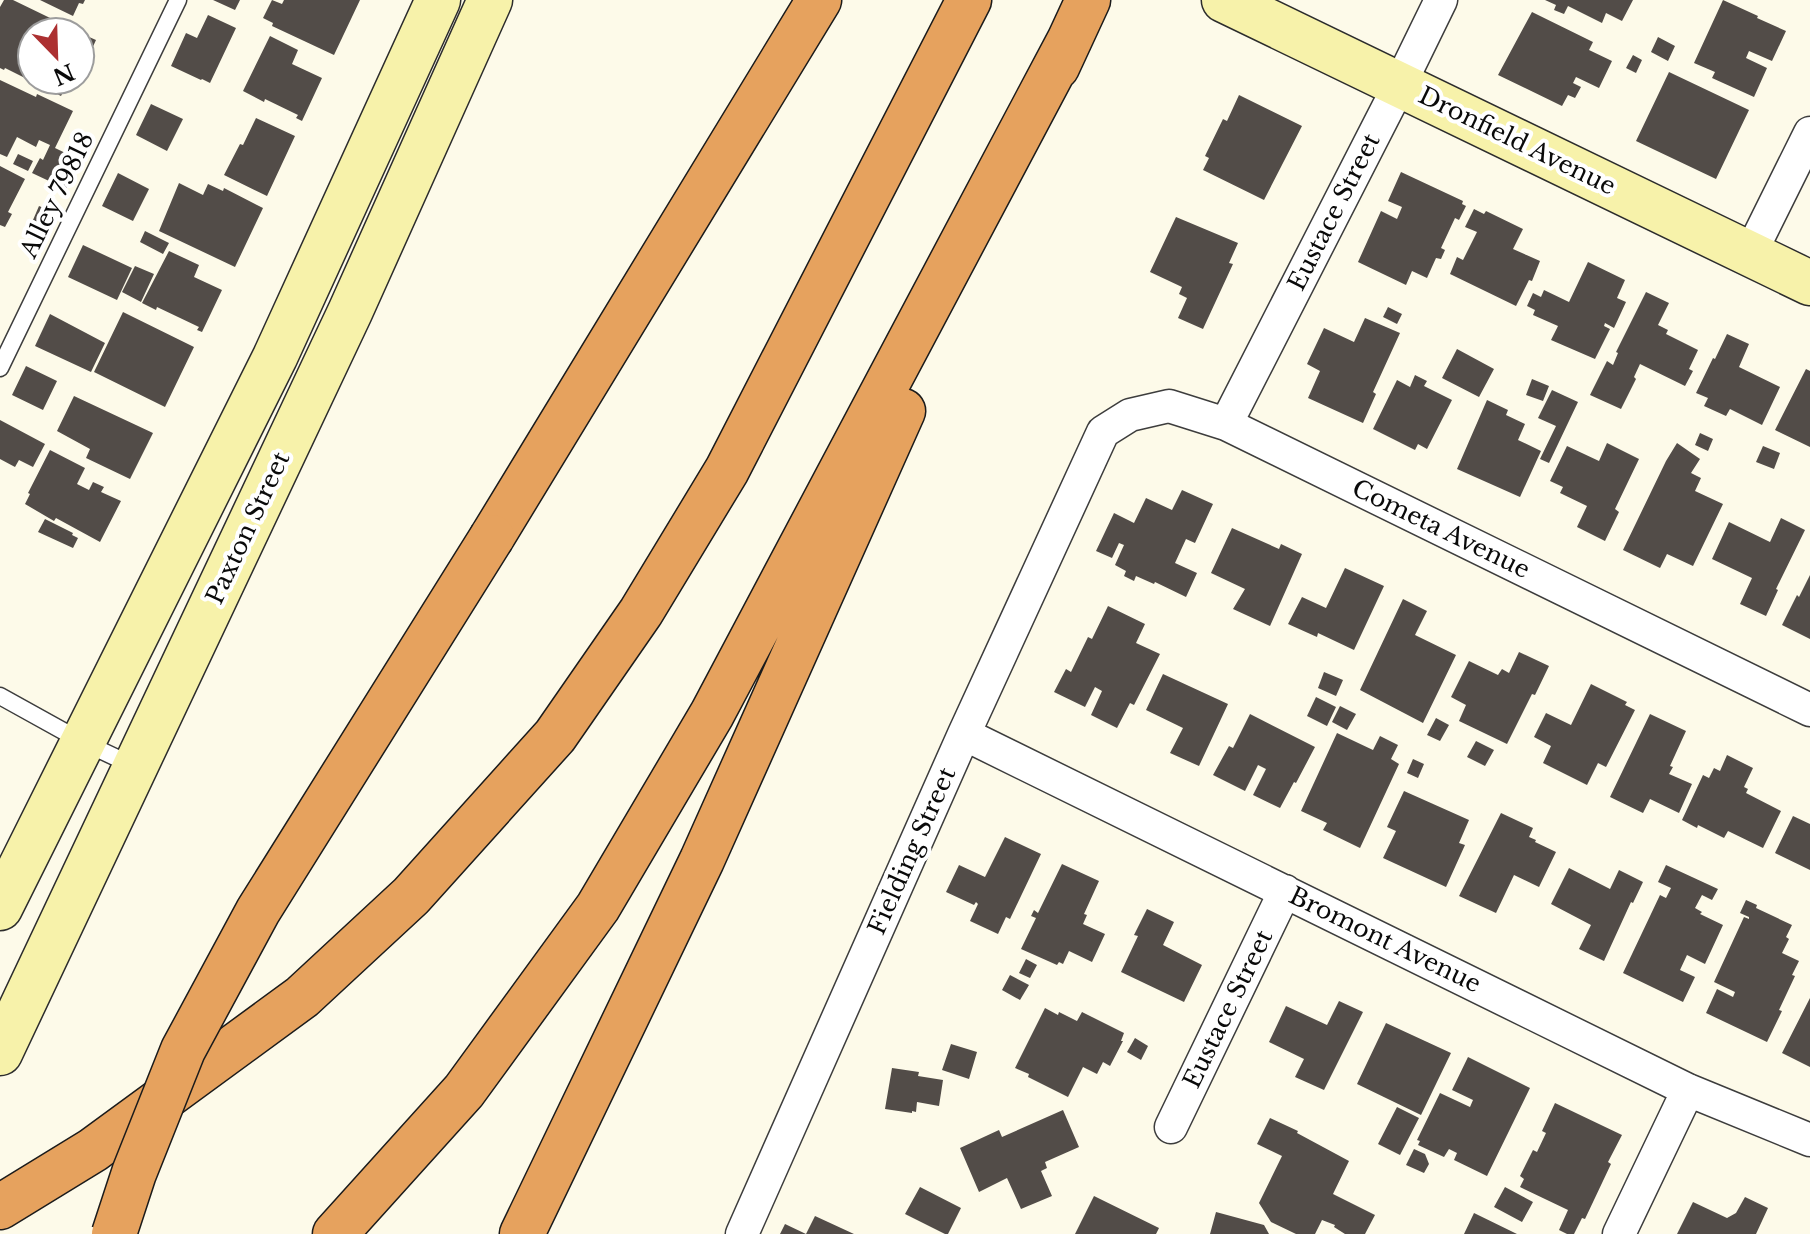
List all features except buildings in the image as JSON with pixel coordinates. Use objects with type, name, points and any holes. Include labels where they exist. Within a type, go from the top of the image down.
[{"type":"highway","points":[[114,1234],[134,1173],[183,1050],[258,911],[492,537],[819,0]]},
{"type":"highway","points":[[0,1207],[93,1150],[302,997],[411,896],[555,736],[641,612],[727,470],[969,0]]},
{"type":"highway","points":[[522,1234],[702,860],[1088,0]]},
{"type":"highway","points":[[335,1234],[464,1091],[598,907],[712,714],[1070,39]]},
{"type":"street","name":"Paxton Street","points":[[0,908],[275,357],[438,0]]},
{"type":"street","name":"Paxton Street","points":[[0,1053],[350,312],[490,0]]},
{"type":"street","name":"Dronfield Avenue","points":[[1224,0],[1810,283]]},
{"type":"street","name":"Eustace Street","points":[[1226,424],[1441,0]]},
{"type":"street","points":[[1750,254],[1810,133]]},
{"type":"street","name":"Cometa Avenue","points":[[1086,469],[1103,432],[1130,415],[1169,406],[1226,424],[1810,710]]},
{"type":"street","name":"Fielding Street","points":[[742,1234],[964,734],[1086,469]]},
{"type":"street","name":"Bromont Avenue","points":[[964,734],[1688,1090],[1810,1140]]},
{"type":"street","name":"Eustace Street","points":[[1171,1127],[1285,891]]},
{"type":"street","points":[[1619,1234],[1688,1090]]},
{"type":"lane","name":"Alley 79818","points":[[0,368],[178,0]]},
{"type":"lane","points":[[0,696],[135,767]]}]
